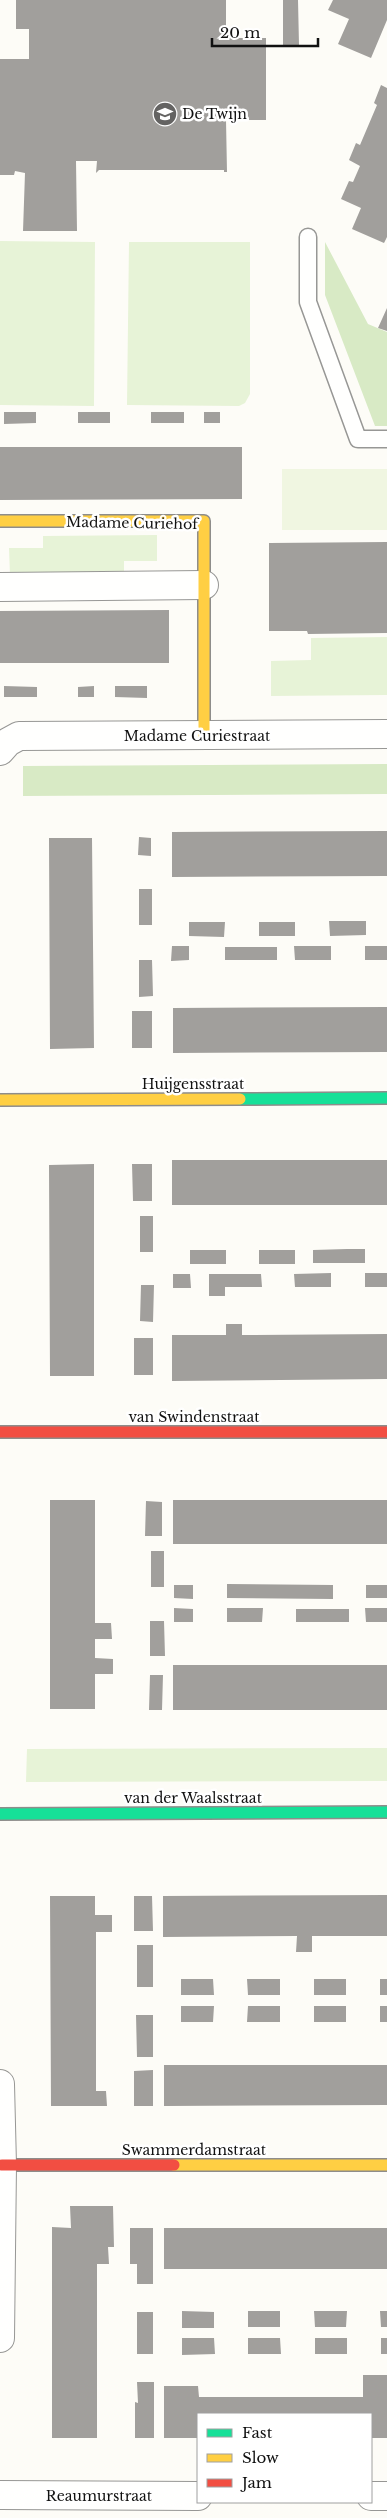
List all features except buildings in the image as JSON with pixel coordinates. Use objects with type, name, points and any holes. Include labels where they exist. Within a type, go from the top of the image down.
[{"type":"street","name":"Madame Curiehof","points":[[0,521],[204,521],[204,736]]},
{"type":"street","points":[[0,587],[204,585]]},
{"type":"street","name":"Madame Curiestraat","points":[[4,746],[19,736],[387,734]]},
{"type":"street","name":"Huijgensstraat","points":[[0,1100],[387,1098]]},
{"type":"street","name":"van Swindenstraat","points":[[0,1432],[387,1432]]},
{"type":"street","name":"van der Waalsstraat","points":[[0,1814],[387,1812]]},
{"type":"street","points":[[0,2084],[2,2166],[0,2338]]},
{"type":"street","name":"Swammerdamstraat","points":[[2,2166],[387,2165]]},
{"type":"street","name":"Reaumurstraat","points":[[0,2495],[197,2496]]},
{"type":"street","points":[[372,2496],[387,2496]]},
{"type":"lane","points":[[308,237],[308,302],[358,440],[387,439]]},
{"type":"green space","points":[[0,241],[95,242],[94,406],[0,405]]},
{"type":"green space","points":[[129,242],[250,242],[250,394],[245,403],[239,406],[127,405]]},
{"type":"green space","points":[[325,242],[368,324],[387,332],[387,426],[375,426],[325,295]]},
{"type":"green space","points":[[282,469],[387,469],[387,530],[282,530]]},
{"type":"green space","points":[[157,535],[157,561],[124,561],[124,574],[10,575],[9,548],[43,548],[43,536]]},
{"type":"green space","points":[[387,637],[387,695],[271,696],[271,661],[311,660],[311,638]]},
{"type":"green space","points":[[387,764],[387,794],[23,796],[23,766]]},
{"type":"green space","points":[[387,1748],[387,1781],[26,1782],[27,1749]]},
{"type":"traffic: fast","points":[[240,1099],[387,1098]]},
{"type":"traffic: fast","points":[[0,1814],[387,1812]]},
{"type":"traffic: slow","points":[[0,521],[204,521],[204,736]]},
{"type":"traffic: slow","points":[[0,1100],[240,1099]]},
{"type":"traffic: slow","points":[[174,2165],[387,2165]]},
{"type":"traffic: jam","points":[[0,1432],[387,1432]]},
{"type":"traffic: jam","points":[[2,2165],[174,2165]]},
{"type":"place","name":"De Twijn","points":[[165,114]]}]
